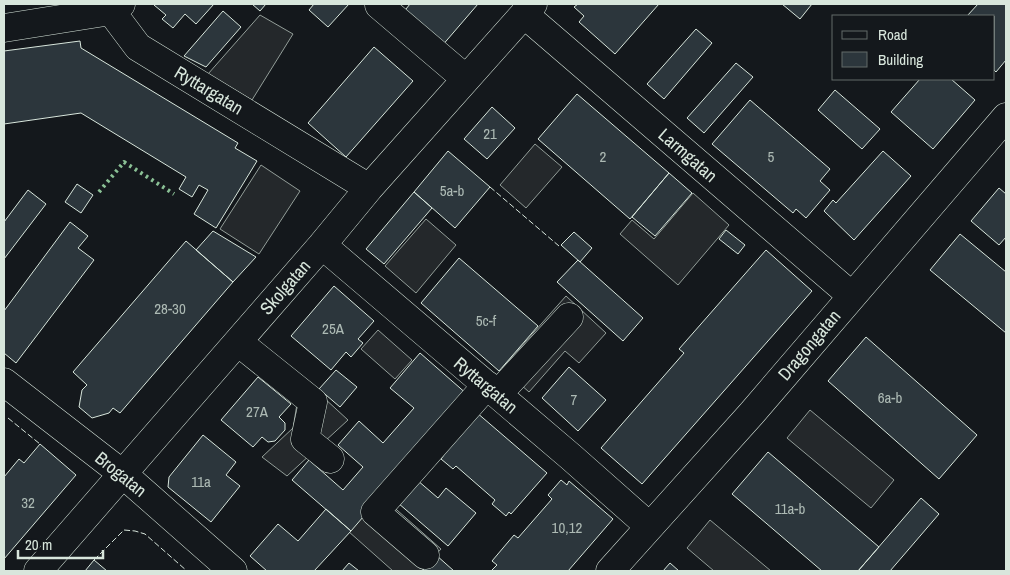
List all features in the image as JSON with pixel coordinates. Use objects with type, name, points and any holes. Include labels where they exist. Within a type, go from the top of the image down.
[{"type":"street","points":[[381,4],[379,5],[466,79]]},
{"type":"street","points":[[4,28],[116,7]]},
{"type":"street","name":"Ryttargatan","points":[[116,7],[138,47],[369,188]]},
{"type":"street","name":"Skolgatan","points":[[38,571],[322,245],[369,188],[528,9]]},
{"type":"street","name":"Larmgatan","points":[[528,9],[852,296]]},
{"type":"street","name":"Dragongatan","points":[[610,571],[752,413],[1006,117]]},
{"type":"street","name":"Ryttargatan","points":[[322,245],[649,526]]},
{"type":"street","points":[[426,555],[375,512],[492,390],[568,317]]},
{"type":"street","points":[[238,342],[313,402],[305,439],[330,459]]},
{"type":"street","name":"Brogatan","points":[[4,382],[124,474],[233,571]]},
{"type":"shaded area","points":[[260,15],[293,34],[252,100],[208,74]]},
{"type":"shaded area","points":[[535,144],[562,167],[526,208],[500,185]]},
{"type":"shaded area","points":[[261,165],[300,191],[259,254],[220,229]]},
{"type":"shaded area","points":[[693,193],[729,225],[678,285],[620,234],[632,220],[654,239]]},
{"type":"shaded area","points":[[426,219],[456,245],[416,293],[385,266]]},
{"type":"shaded area","points":[[566,296],[606,333],[579,363],[565,351],[529,392],[502,368]]},
{"type":"shaded area","points":[[378,330],[412,360],[395,379],[361,349]]},
{"type":"shaded area","points":[[311,386],[348,420],[287,476],[262,457],[293,428],[297,404]]},
{"type":"shaded area","points":[[810,410],[894,480],[871,508],[787,438]]},
{"type":"shaded area","points":[[380,495],[441,549],[421,571],[393,571],[348,531]]},
{"type":"shaded area","points":[[710,520],[771,571],[714,571],[687,548]]},
{"type":"building","points":[[214,4],[196,24],[185,14],[173,28],[162,19],[166,15],[154,5]]},
{"type":"building","points":[[252,4],[266,4],[260,11]]},
{"type":"building","points":[[314,4],[349,4],[328,27],[309,10]]},
{"type":"building","points":[[410,4],[478,4],[441,47],[402,14]]},
{"type":"building","points":[[578,4],[659,4],[615,54],[579,22],[584,16],[574,7]]},
{"type":"building","points":[[782,4],[812,4],[800,19]]},
{"type":"building","points":[[978,4],[1006,4],[1006,60],[996,72],[995,15],[968,15]]},
{"type":"building","points":[[223,11],[241,27],[206,67],[184,56]]},
{"type":"building","points":[[696,29],[712,43],[664,99],[647,84]]},
{"type":"building","points":[[80,41],[81,48],[238,143],[235,148],[257,161],[216,228],[194,214],[208,190],[199,185],[192,197],[179,189],[186,177],[81,113],[4,124],[4,51]]},
{"type":"building","points":[[374,47],[413,81],[346,157],[308,123]]},
{"type":"building","points":[[736,63],[753,77],[704,133],[687,118]]},
{"type":"building","points":[[919,80],[952,80],[975,100],[933,149],[891,112]]},
{"type":"building","points":[[835,90],[880,129],[862,149],[818,110]]},
{"type":"building","points":[[577,94],[669,173],[630,219],[538,139]]},
{"type":"building","points":[[750,100],[830,169],[820,181],[830,190],[806,218],[796,209],[793,213],[712,144]]},
{"type":"building","points":[[492,107],[515,128],[487,159],[464,139]]},
{"type":"building","points":[[448,151],[490,187],[455,228],[414,192]]},
{"type":"building","points":[[883,151],[911,176],[854,240],[824,211],[833,200],[836,203]]},
{"type":"building","points":[[669,173],[692,193],[655,236],[632,217]]},
{"type":"building","points":[[77,184],[93,195],[81,213],[65,202]]},
{"type":"building","points":[[999,188],[1006,194],[1006,237],[999,245],[971,221]]},
{"type":"building","points":[[28,190],[46,204],[4,259],[4,222]]},
{"type":"building","points":[[414,192],[432,208],[384,264],[366,249]]},
{"type":"building","points":[[70,222],[88,236],[78,248],[94,260],[16,363],[4,353],[4,311]]},
{"type":"building","points":[[726,230],[745,245],[738,254],[719,239]]},
{"type":"building","points":[[213,231],[256,257],[233,282],[196,250]]},
{"type":"building","points":[[574,232],[592,248],[580,262],[561,245]]},
{"type":"building","points":[[960,234],[1006,272],[1006,333],[930,270]]},
{"type":"building","points":[[186,241],[233,282],[120,413],[113,408],[109,413],[92,418],[79,407],[82,390],[87,385],[73,372]]},
{"type":"building","points":[[766,250],[812,291],[642,484],[601,448],[684,353],[679,349]]},
{"type":"building","points":[[459,258],[538,326],[499,371],[421,303]]},
{"type":"building","points":[[578,260],[643,318],[623,341],[557,282]]},
{"type":"building","points":[[334,286],[374,321],[358,339],[363,343],[351,357],[346,352],[331,370],[291,336]]},
{"type":"building","points":[[866,337],[977,435],[939,479],[828,381]]},
{"type":"building","points":[[420,353],[468,395],[351,531],[292,480],[309,460],[343,490],[363,467],[338,445],[359,421],[383,443],[414,408],[390,388]]},
{"type":"building","points":[[569,367],[606,400],[578,431],[542,398]]},
{"type":"building","points":[[336,370],[357,387],[340,407],[319,389]]},
{"type":"building","points":[[258,377],[291,404],[279,417],[285,423],[285,430],[275,441],[268,442],[262,437],[253,447],[221,420]]},
{"type":"building","points":[[476,412],[547,473],[511,514],[509,512],[506,516],[492,504],[495,500],[456,466],[453,469],[441,459],[444,455],[441,452]]},
{"type":"building","points":[[203,435],[236,462],[226,475],[240,486],[211,522],[168,487],[169,477]]},
{"type":"building","points":[[40,444],[76,475],[4,559],[4,477],[19,459],[24,463]]},
{"type":"building","points":[[768,452],[879,547],[858,571],[822,571],[732,494]]},
{"type":"building","points":[[417,480],[438,498],[446,488],[476,513],[448,546],[398,503]]},
{"type":"building","points":[[561,480],[567,485],[569,481],[613,519],[568,571],[491,571],[497,565],[492,561],[514,535],[518,538],[552,499],[548,495]]},
{"type":"building","points":[[921,498],[939,514],[890,571],[858,571]]},
{"type":"building","points":[[326,509],[351,531],[314,571],[267,571],[250,556],[278,524],[298,541]]},
{"type":"building","points":[[436,555],[454,571],[422,571]]},
{"type":"building","points":[[94,560],[107,571],[85,571]]},
{"type":"building","points":[[349,563],[359,571],[342,571]]},
{"type":"building","points":[[670,563],[679,571],[663,571]]},
{"type":"hedge","points":[[99,192],[124,162],[174,194]]},
{"type":"fence","points":[[490,187],[559,246]]},
{"type":"fence","points":[[8,418],[40,444]]},
{"type":"fence","points":[[94,560],[124,530],[135,531],[145,534],[187,571]]}]
